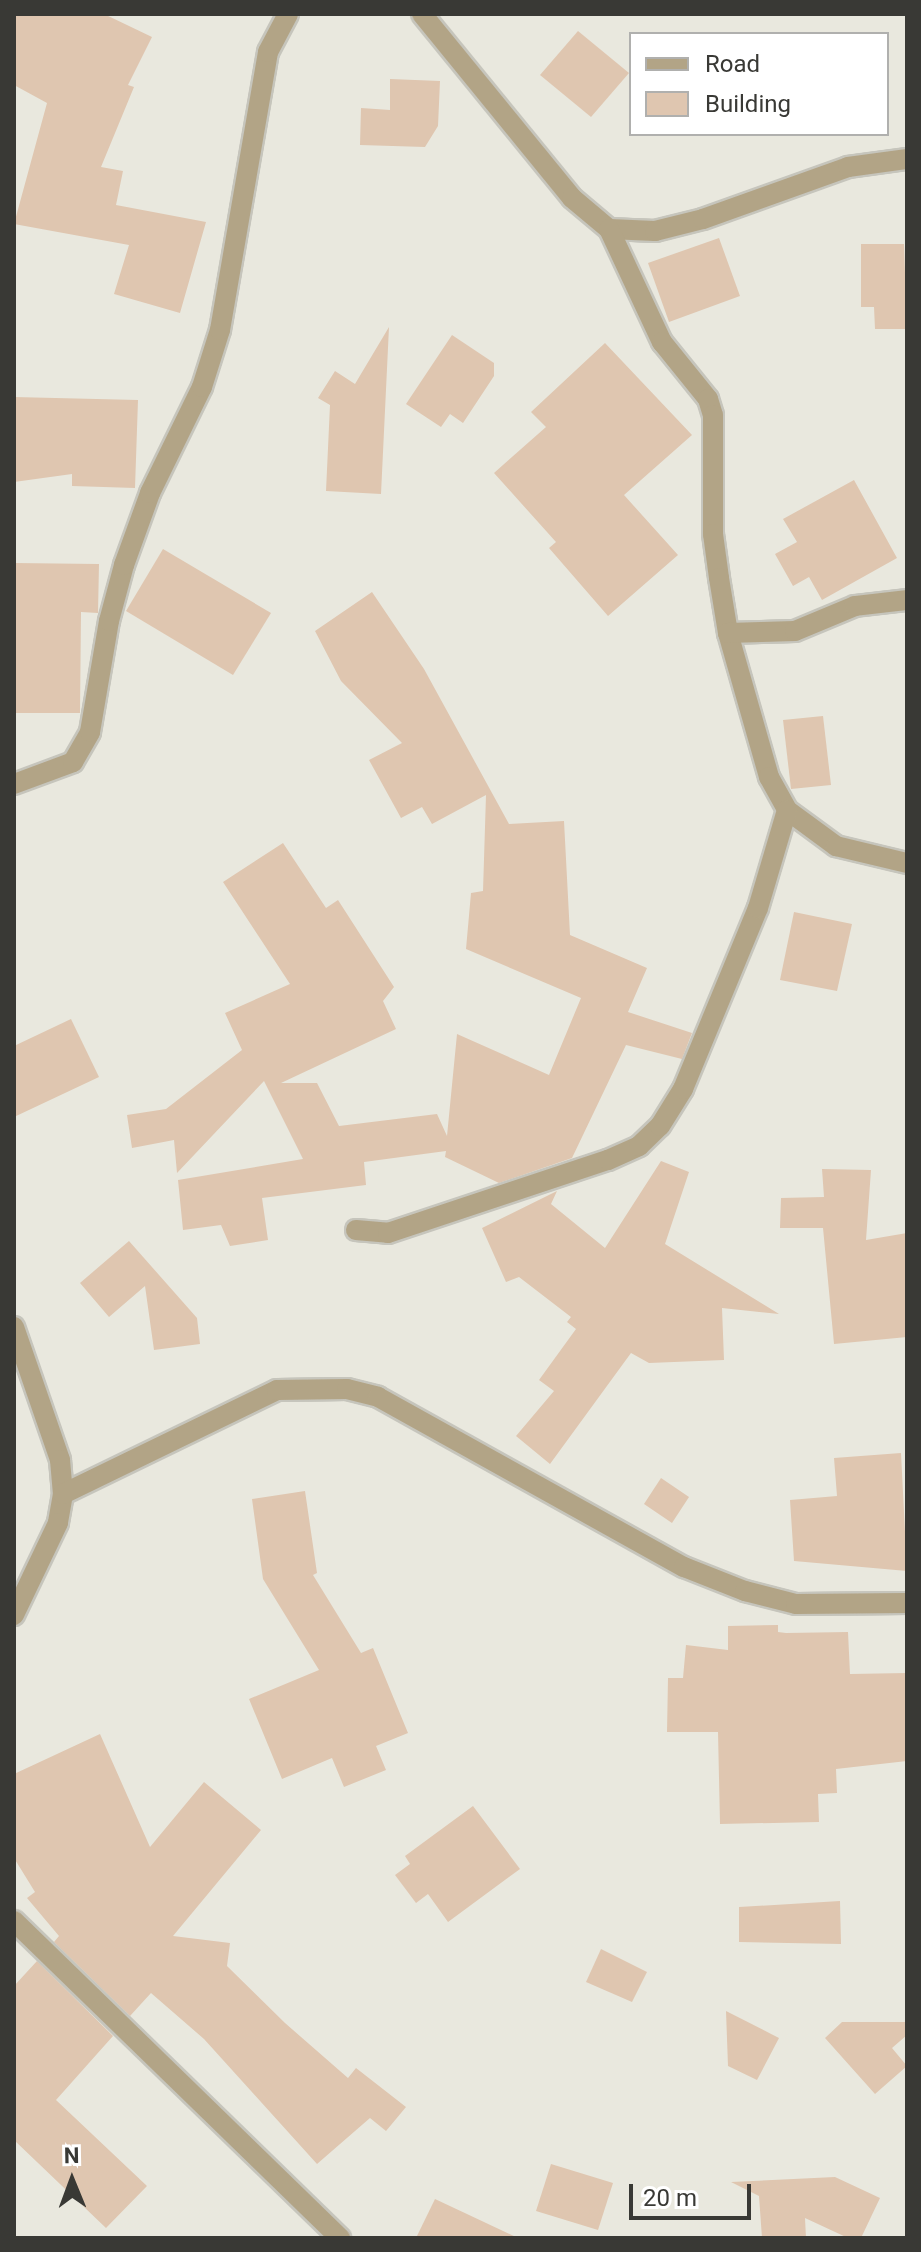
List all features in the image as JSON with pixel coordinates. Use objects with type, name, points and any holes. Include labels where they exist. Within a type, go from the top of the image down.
[{"type":"street","points":[[14,784],[73,762],[90,732],[109,621],[124,565],[150,493],[202,387],[220,330],[268,52],[288,14]]},
{"type":"street","points":[[422,14],[572,198],[609,229],[662,342],[708,399],[713,415],[713,534],[728,633],[769,777],[787,810],[836,846],[907,863]]},
{"type":"street","points":[[609,229],[655,231],[703,219],[848,167],[907,159]]},
{"type":"street","points":[[728,633],[795,631],[855,606],[907,600]]},
{"type":"street","points":[[356,1230],[388,1233],[608,1160],[639,1146],[660,1126],[683,1089],[758,908],[787,810]]},
{"type":"street","points":[[14,1327],[60,1460],[63,1494],[58,1523],[14,1615]]},
{"type":"street","points":[[63,1494],[277,1390],[347,1389],[378,1397],[684,1567],[721,1582],[796,1604],[907,1603]]},
{"type":"street","points":[[14,1921],[340,2238]]},
{"type":"building","points":[[14,14],[104,14],[152,37],[128,85],[134,87],[101,167],[123,171],[116,205],[206,222],[180,313],[114,294],[129,245],[14,224],[47,103],[14,85]]},
{"type":"building","points":[[578,31],[629,73],[591,117],[540,75]]},
{"type":"building","points":[[390,79],[440,81],[438,126],[425,147],[360,145],[361,108],[390,110]]},
{"type":"building","points":[[719,238],[740,296],[669,322],[648,263]]},
{"type":"building","points":[[861,244],[904,244],[907,329],[875,329],[874,307],[861,307]]},
{"type":"building","points":[[389,327],[381,494],[326,491],[330,405],[318,398],[335,371],[355,384]]},
{"type":"building","points":[[452,335],[494,363],[494,376],[463,423],[450,414],[441,427],[406,404]]},
{"type":"building","points":[[605,343],[692,435],[624,495],[678,555],[608,616],[549,548],[556,542],[494,473],[546,427],[531,412]]},
{"type":"building","points":[[14,397],[138,400],[135,488],[72,486],[72,474],[14,482]]},
{"type":"building","points":[[854,480],[897,558],[822,600],[809,577],[793,586],[775,554],[797,542],[783,519]]},
{"type":"building","points":[[163,549],[271,613],[233,675],[126,611]]},
{"type":"building","points":[[14,563],[99,564],[98,613],[81,612],[80,713],[14,713]]},
{"type":"building","points":[[372,592],[424,669],[509,824],[564,821],[570,935],[647,968],[628,1012],[692,1033],[682,1059],[626,1045],[572,1158],[499,1183],[445,1157],[446,1151],[364,1162],[366,1185],[262,1198],[268,1240],[230,1246],[221,1225],[183,1230],[178,1180],[303,1159],[264,1081],[177,1173],[174,1140],[132,1148],[127,1115],[166,1109],[242,1050],[225,1013],[290,984],[223,882],[283,843],[326,908],[338,900],[394,987],[383,1001],[396,1029],[281,1083],[317,1083],[339,1126],[437,1114],[447,1136],[457,1034],[549,1075],[581,998],[466,949],[471,893],[483,891],[486,795],[432,824],[422,807],[401,818],[369,760],[402,743],[341,681],[315,631]]},
{"type":"building","points":[[823,716],[831,785],[791,789],[783,720]]},
{"type":"building","points":[[794,912],[852,924],[837,991],[780,980]]},
{"type":"building","points":[[71,1019],[99,1077],[14,1117],[14,1046]]},
{"type":"building","points":[[661,1161],[689,1172],[665,1244],[779,1314],[722,1308],[724,1360],[649,1363],[631,1353],[550,1464],[516,1436],[554,1391],[539,1380],[576,1329],[567,1322],[571,1317],[519,1277],[506,1282],[482,1228],[557,1191],[551,1204],[605,1248]]},
{"type":"building","points":[[822,1169],[871,1170],[866,1240],[907,1233],[907,1337],[834,1344],[823,1228],[780,1228],[781,1198],[824,1197]]},
{"type":"building","points":[[129,1241],[197,1318],[200,1344],[154,1350],[145,1286],[109,1317],[80,1283]]},
{"type":"building","points":[[901,1453],[907,1571],[794,1561],[790,1500],[837,1496],[834,1458]]},
{"type":"building","points":[[661,1478],[689,1497],[672,1523],[644,1504]]},
{"type":"building","points":[[305,1491],[317,1573],[313,1575],[361,1653],[373,1648],[408,1733],[376,1746],[386,1770],[344,1787],[332,1758],[282,1779],[249,1699],[319,1670],[263,1579],[252,1499]]},
{"type":"building","points":[[778,1625],[778,1632],[786,1633],[848,1632],[850,1674],[907,1673],[907,1761],[836,1769],[837,1793],[818,1794],[819,1822],[720,1824],[718,1732],[667,1732],[668,1678],[683,1678],[686,1645],[728,1650],[728,1626]]},
{"type":"building","points":[[100,1734],[150,1847],[204,1782],[261,1830],[173,1936],[230,1943],[227,1966],[285,2023],[348,2078],[356,2068],[406,2107],[386,2131],[370,2118],[317,2164],[204,2039],[151,1993],[130,2016],[54,1942],[59,1936],[27,1898],[35,1892],[14,1858],[14,1774]]},
{"type":"building","points":[[473,1806],[520,1869],[448,1922],[428,1894],[416,1903],[395,1875],[410,1864],[405,1856]]},
{"type":"building","points":[[840,1901],[841,1944],[739,1942],[739,1907]]},
{"type":"building","points":[[601,1949],[647,1972],[632,2002],[586,1982]]},
{"type":"building","points":[[37,1961],[113,2036],[56,2100],[147,2186],[106,2228],[14,2140],[14,1986]]},
{"type":"building","points":[[726,2011],[779,2038],[757,2080],[728,2066]]},
{"type":"building","points":[[842,2022],[907,2022],[907,2035],[892,2048],[907,2066],[875,2094],[825,2038]]},
{"type":"building","points":[[551,2164],[613,2183],[598,2230],[536,2211]]},
{"type":"building","points":[[835,2177],[880,2198],[861,2238],[848,2238],[805,2218],[806,2238],[762,2238],[759,2196],[731,2182]]},
{"type":"building","points":[[435,2199],[518,2238],[416,2238]]}]
